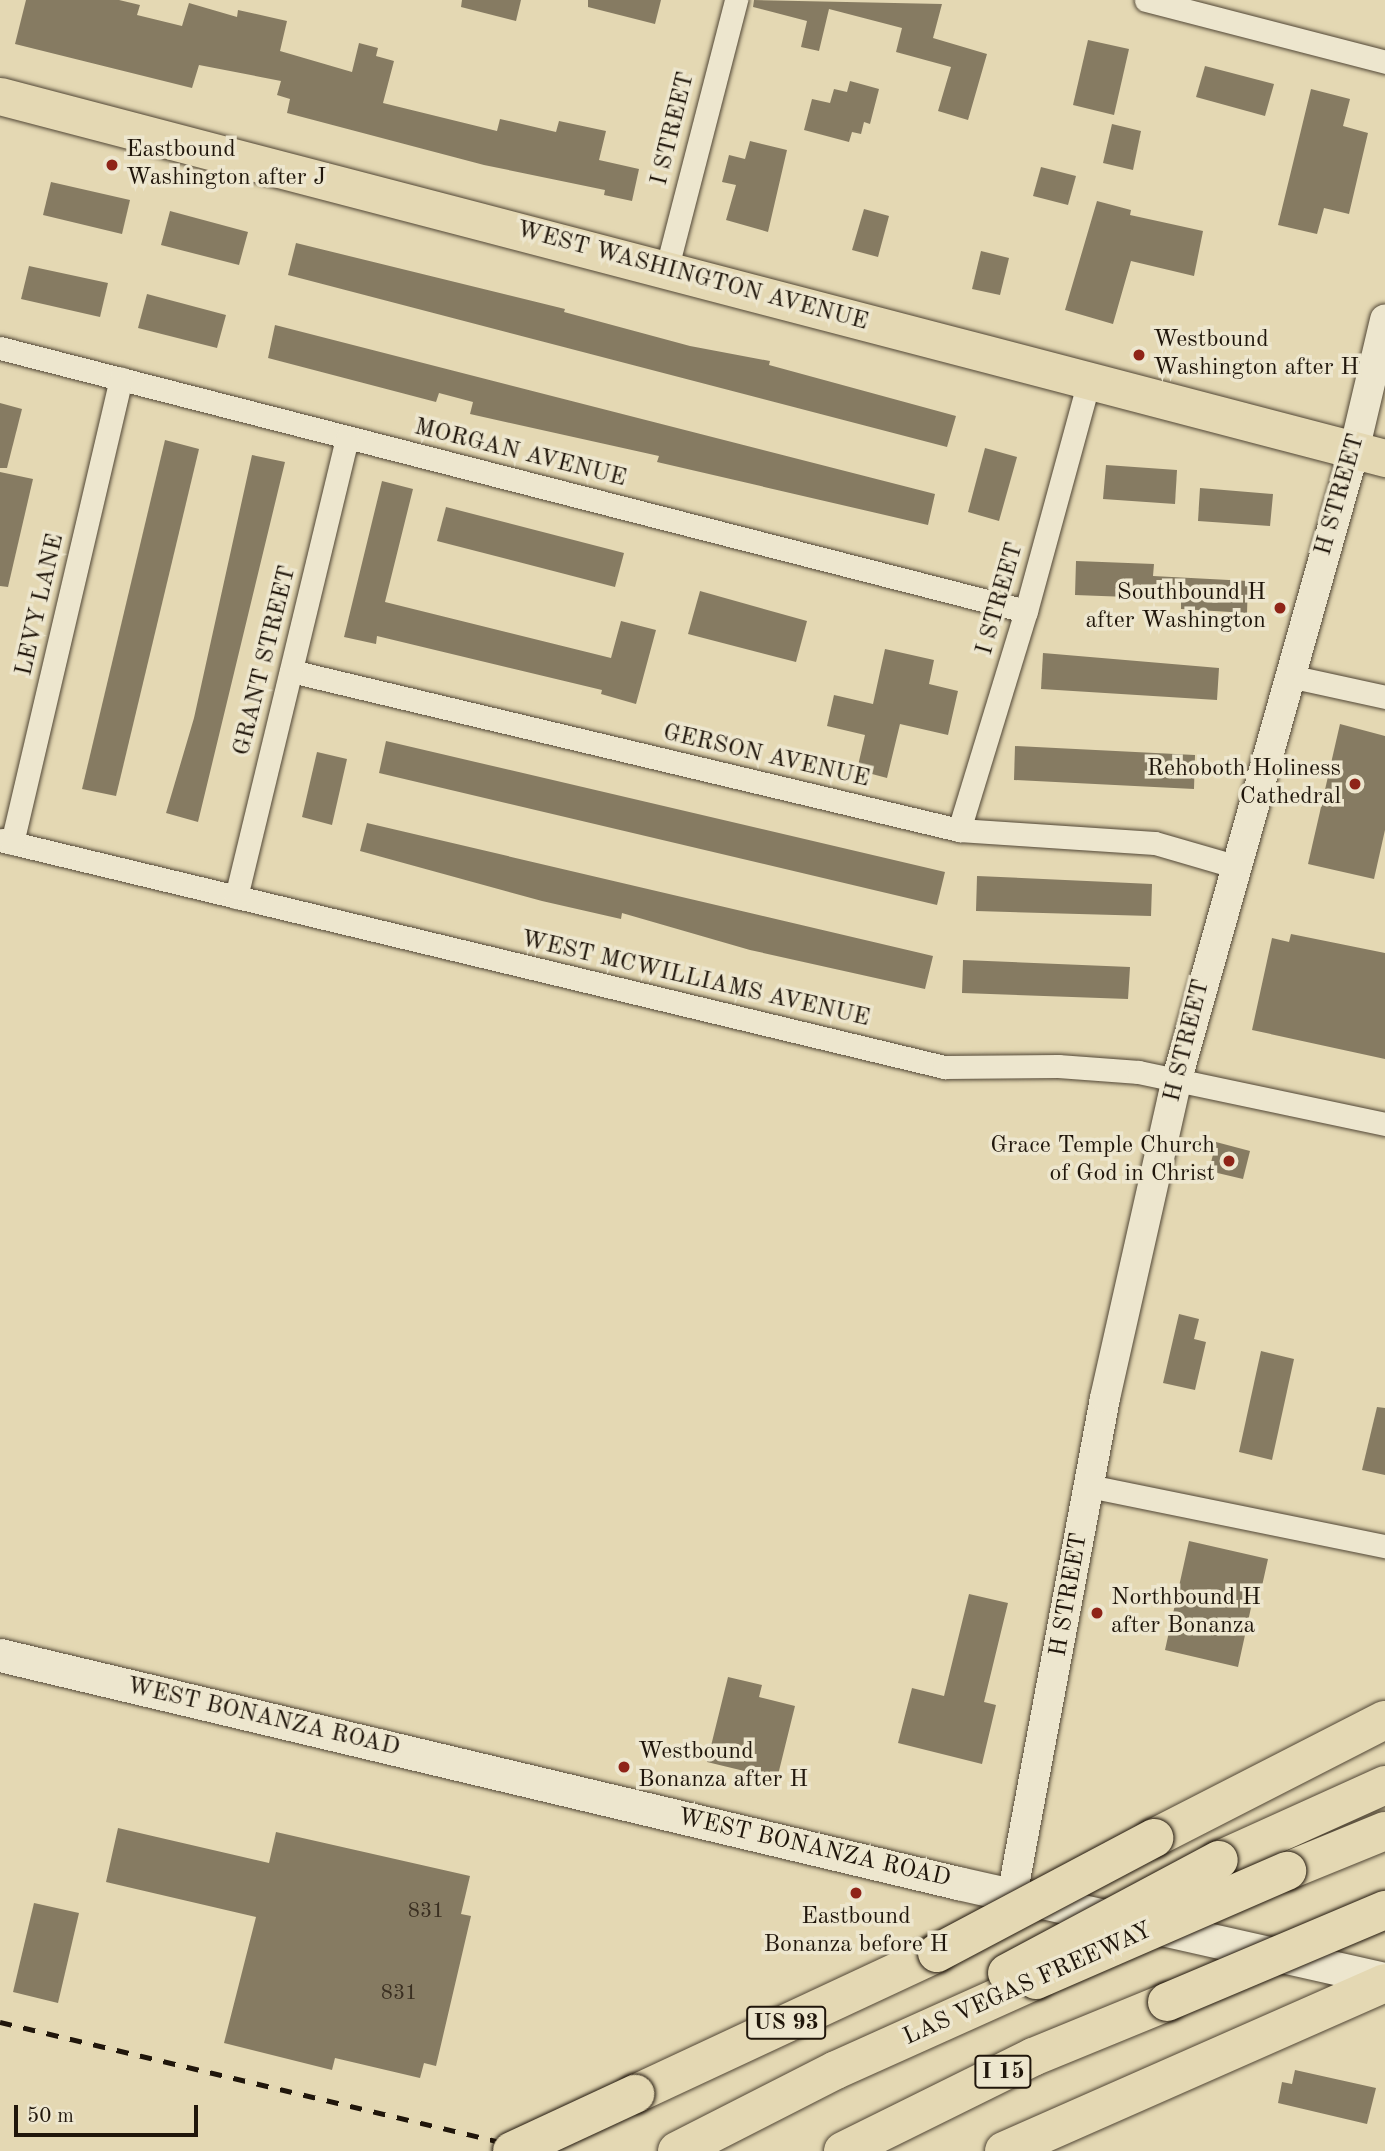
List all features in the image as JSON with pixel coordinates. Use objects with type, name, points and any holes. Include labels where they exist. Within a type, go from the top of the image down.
[{"type":"highway","name":"US 93","points":[[512,2151],[937,1953],[1385,1720]]},
{"type":"highway","points":[[1021,1976],[1219,1860],[1385,1785]]},
{"type":"highway","name":"LAS VEGAS FREEWAY","points":[[677,2151],[1021,1976],[1385,1831]]},
{"type":"highway","name":"I 15","points":[[843,2151],[1033,2057],[1385,1910]]},
{"type":"highway","points":[[1004,2151],[1385,1981]]},
{"type":"main road","name":"WEST WASHINGTON AVENUE","points":[[0,96],[1369,454]]},
{"type":"main road","name":"WEST BONANZA ROAD","points":[[0,1655],[1012,1896],[1385,1981]]},
{"type":"street","name":"I STREET","points":[[666,271],[736,0]]},
{"type":"street","points":[[1146,0],[1385,62]]},
{"type":"street","name":"H STREET","points":[[1012,1896],[1089,1486],[1177,1079],[1234,866],[1289,676],[1369,454],[1385,320]]},
{"type":"street","name":"MORGAN AVENUE","points":[[0,348],[1026,611]]},
{"type":"street","name":"LEVY LANE","points":[[6,841],[121,379]]},
{"type":"street","name":"I STREET","points":[[959,830],[1026,611],[1089,380]]},
{"type":"street","name":"GRANT STREET","points":[[236,897],[347,437]]},
{"type":"street","name":"GERSON AVENUE","points":[[291,671],[959,830],[1155,843],[1234,866]]},
{"type":"street","points":[[1289,676],[1385,697]]},
{"type":"street","name":"WEST MCWILLIAMS AVENUE","points":[[6,841],[944,1067],[1058,1066],[1177,1079],[1385,1124]]},
{"type":"street","points":[[1089,1486],[1385,1546]]},
{"type":"building","points":[[26,0],[119,0],[140,5],[137,15],[182,26],[189,3],[237,17],[238,10],[287,21],[280,51],[352,72],[359,43],[378,48],[376,56],[394,61],[383,103],[497,131],[500,119],[556,132],[559,121],[606,131],[599,160],[639,169],[632,201],[604,195],[605,190],[484,165],[287,113],[290,99],[277,95],[281,81],[199,65],[192,88],[15,44]]},
{"type":"building","points":[[462,0],[521,0],[516,21],[461,7]]},
{"type":"building","points":[[588,0],[661,0],[655,24],[588,7]]},
{"type":"building","points":[[754,0],[942,4],[933,38],[987,54],[968,120],[938,111],[951,67],[896,52],[902,28],[829,9],[819,51],[801,47],[807,21],[753,7]]},
{"type":"building","points":[[1088,40],[1129,49],[1114,115],[1073,105]]},
{"type":"building","points":[[1205,66],[1274,84],[1265,116],[1196,97]]},
{"type":"building","points":[[850,81],[879,89],[870,124],[864,122],[861,134],[852,132],[849,142],[804,130],[812,99],[830,103],[834,89],[847,92]]},
{"type":"building","points":[[1311,89],[1350,99],[1343,126],[1368,133],[1349,214],[1324,208],[1317,234],[1278,225]]},
{"type":"building","points":[[1112,124],[1141,131],[1133,170],[1103,163]]},
{"type":"building","points":[[750,141],[787,150],[768,232],[726,220],[736,185],[722,182],[729,155],[745,159]]},
{"type":"building","points":[[1041,167],[1076,176],[1068,205],[1033,196]]},
{"type":"building","points":[[51,182],[130,200],[122,234],[43,215]]},
{"type":"building","points":[[1097,201],[1131,210],[1130,215],[1203,231],[1194,276],[1131,261],[1113,324],[1065,310]]},
{"type":"building","points":[[864,209],[889,216],[878,257],[852,250]]},
{"type":"building","points":[[170,211],[248,232],[239,265],[161,245]]},
{"type":"building","points":[[296,243],[565,309],[564,312],[690,346],[770,361],[769,365],[956,416],[947,447],[288,275]]},
{"type":"building","points":[[981,251],[1009,258],[1000,295],[972,289]]},
{"type":"building","points":[[29,266],[108,283],[100,317],[21,299]]},
{"type":"building","points":[[147,294],[226,315],[217,348],[138,328]]},
{"type":"building","points":[[275,325],[935,494],[928,525],[657,462],[659,456],[470,414],[473,402],[439,393],[436,402],[268,358]]},
{"type":"building","points":[[0,403],[22,409],[7,468],[0,468]]},
{"type":"building","points":[[165,440],[199,449],[116,796],[82,789]]},
{"type":"building","points":[[985,448],[1017,457],[999,521],[968,512]]},
{"type":"building","points":[[252,455],[285,462],[198,822],[166,813],[194,718]]},
{"type":"building","points":[[1106,465],[1177,470],[1175,504],[1103,499]]},
{"type":"building","points":[[0,472],[33,479],[8,587],[0,586]]},
{"type":"building","points":[[382,481],[413,489],[385,602],[611,658],[621,621],[656,630],[636,704],[601,694],[602,690],[377,636],[376,644],[344,637]]},
{"type":"building","points":[[1200,488],[1273,494],[1270,526],[1198,521]]},
{"type":"building","points":[[446,507],[624,553],[615,587],[437,541]]},
{"type":"building","points":[[1076,561],[1154,564],[1153,576],[1248,581],[1247,613],[1181,609],[1181,599],[1075,595]]},
{"type":"building","points":[[700,591],[807,621],[796,662],[688,634]]},
{"type":"building","points":[[885,649],[934,660],[929,684],[958,691],[948,735],[900,724],[887,778],[857,770],[865,735],[827,726],[834,695],[873,704]]},
{"type":"building","points":[[1043,653],[1219,668],[1217,700],[1041,689]]},
{"type":"building","name":"Rehoboth Holiness Cathedral","points":[[1340,724],[1385,736],[1385,830],[1374,879],[1308,864]]},
{"type":"building","points":[[386,741],[945,872],[937,905],[379,773]]},
{"type":"building","points":[[1015,746],[1195,755],[1194,789],[1014,780]]},
{"type":"building","points":[[317,752],[347,759],[332,825],[302,817]]},
{"type":"building","points":[[367,823],[933,956],[925,989],[750,950],[622,913],[621,919],[542,901],[360,851]]},
{"type":"building","points":[[977,876],[1152,884],[1151,916],[976,911]]},
{"type":"building","points":[[1291,934],[1385,953],[1385,1059],[1252,1030],[1272,938],[1289,942]]},
{"type":"building","points":[[963,960],[1130,967],[1128,999],[962,993]]},
{"type":"building","name":"Grace Temple Church of God in Christ","points":[[1216,1142],[1250,1151],[1243,1179],[1209,1171]]},
{"type":"building","points":[[1179,1314],[1199,1319],[1194,1339],[1206,1342],[1195,1390],[1163,1383]]},
{"type":"building","points":[[1261,1351],[1294,1359],[1272,1460],[1239,1452]]},
{"type":"building","points":[[1377,1407],[1385,1408],[1385,1475],[1362,1470]]},
{"type":"building","points":[[1189,1541],[1268,1559],[1260,1595],[1254,1594],[1238,1667],[1165,1650]]},
{"type":"building","points":[[969,1594],[1008,1603],[984,1702],[996,1705],[982,1764],[898,1743],[912,1688],[944,1696]]},
{"type":"building","points":[[728,1677],[762,1685],[759,1697],[795,1706],[777,1779],[707,1762]]},
{"type":"building","points":[[118,1828],[269,1863],[276,1832],[470,1876],[461,1914],[471,1916],[436,2066],[424,2063],[420,2078],[335,2058],[332,2070],[224,2043],[256,1917],[106,1882]]},
{"type":"building","points":[[34,1903],[79,1913],[58,2003],[13,1992]]},
{"type":"building","points":[[1295,2070],[1376,2088],[1367,2124],[1278,2103],[1282,2082],[1292,2084]]},
{"type":"railway","points":[[0,2022],[538,2151]]},
{"type":"place","name":"Eastbound Washington after J","points":[[112,165]]},
{"type":"place","name":"Westbound Washington after H","points":[[1139,355]]},
{"type":"place","name":"Southbound H after Washington","points":[[1280,608]]},
{"type":"place","name":"Rehoboth Holiness Cathedral","points":[[1355,784]]},
{"type":"place","name":"Grace Temple Church of God in Christ","points":[[1229,1161]]},
{"type":"place","name":"Northbound H after Bonanza","points":[[1097,1613]]},
{"type":"place","name":"Westbound Bonanza after H","points":[[624,1767]]},
{"type":"place","name":"Eastbound Bonanza before H","points":[[856,1893]]}]
